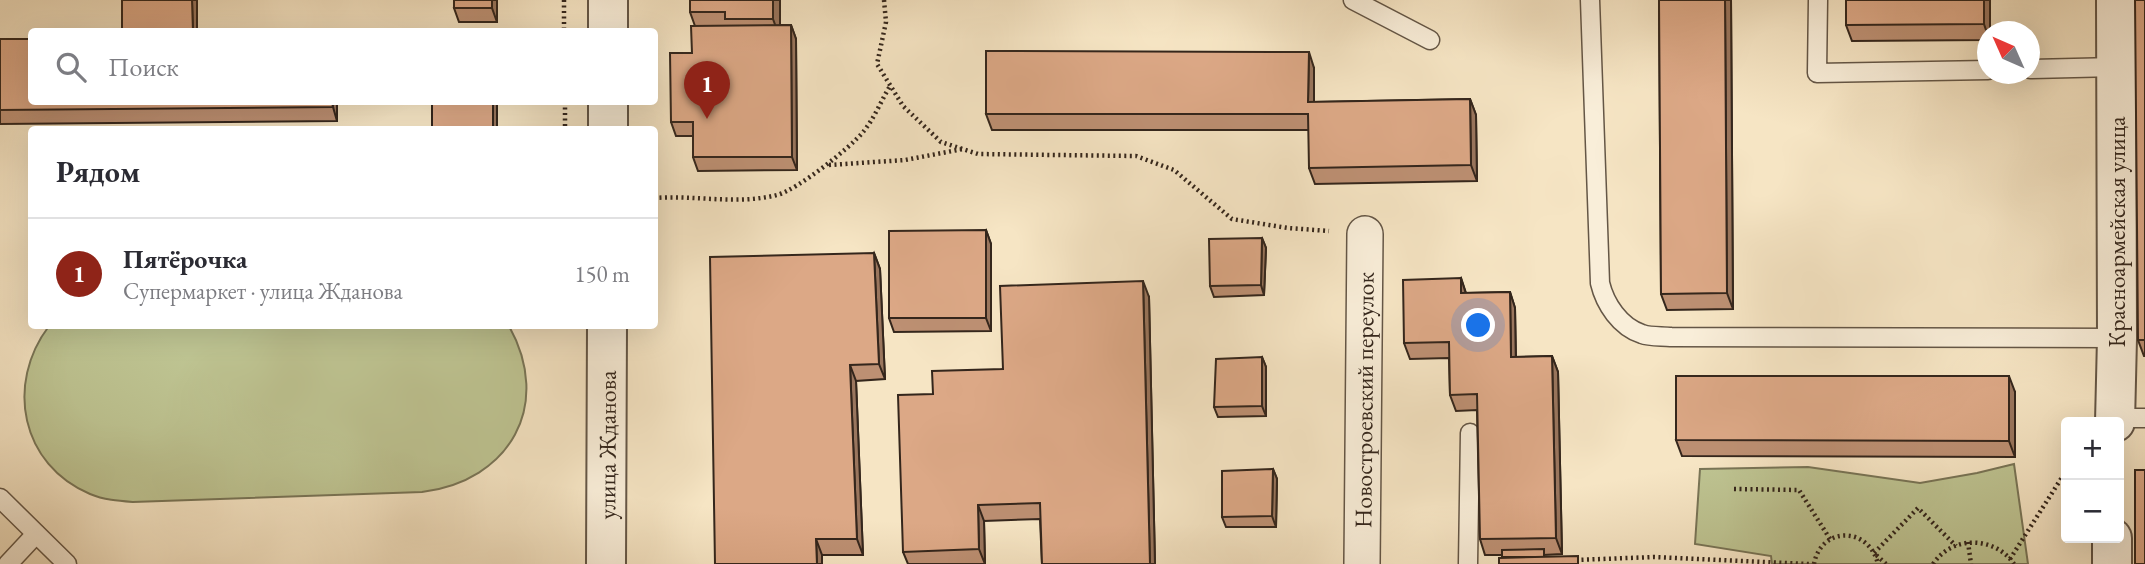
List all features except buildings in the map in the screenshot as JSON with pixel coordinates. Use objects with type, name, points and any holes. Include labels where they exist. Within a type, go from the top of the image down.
[{"type":"street","points":[[608,0],[608,28]]},
{"type":"street","name":"Красноармейская улица","points":[[2116,0],[2117,338],[2125,419]]},
{"type":"street","points":[[608,105],[608,126]]},
{"type":"street","name":"Новостроевский переулок","points":[[1362,564],[1365,234]]},
{"type":"street","name":"улица Жданова","points":[[606,564],[607,329]]},
{"type":"street","points":[[2112,543],[2112,564]]},
{"type":"lane","points":[[1353,0],[1430,40]]},
{"type":"lane","points":[[1590,0],[1600,283],[1603,297],[1612,312],[1626,325],[1642,334],[1671,337],[2117,338]]},
{"type":"lane","points":[[1818,0],[1817,74],[1977,70]]},
{"type":"lane","points":[[2040,69],[2116,67]]},
{"type":"lane","points":[[1468,564],[1470,433]]},
{"type":"lane","points":[[0,498],[67,564]]},
{"type":"lane","points":[[8,564],[36,534]]},
{"type":"path","points":[[564,0],[564,28]]},
{"type":"path","points":[[884,0],[886,22],[877,64],[903,106],[941,142],[978,154],[1136,156],[1174,170],[1232,219],[1288,228],[1365,234]]},
{"type":"path","points":[[658,198],[683,196],[735,199],[779,195],[827,166],[863,132],[890,86]]},
{"type":"path","points":[[565,105],[565,126]]},
{"type":"path","points":[[827,166],[905,160],[964,149]]},
{"type":"path","points":[[1933,564],[1942,553],[1968,542],[1996,548],[2012,562],[2061,479]]},
{"type":"path","points":[[1734,489],[1799,490],[1830,539]]},
{"type":"path","points":[[1874,552],[1918,508],[1955,546]]},
{"type":"path","points":[[1563,561],[1654,557],[1811,564],[1817,552],[1830,539],[1843,535],[1867,543],[1886,564]]},
{"type":"path","points":[[1968,542],[1971,564]]},
{"type":"path","points":[[1874,552],[1878,564]]},
{"type":"green space","points":[[47,329],[510,329],[522,355],[526,384],[524,410],[515,434],[500,455],[479,473],[453,485],[422,492],[133,502],[112,500],[90,494],[67,481],[48,464],[35,443],[27,421],[24,397],[27,373],[35,349]]},
{"type":"green space","points":[[2014,464],[2028,564],[1772,564],[1771,556],[1695,544],[1700,469],[1808,467],[1920,483]]},
{"type":"place","name":"Пятёрочка","points":[[707,119]]}]
